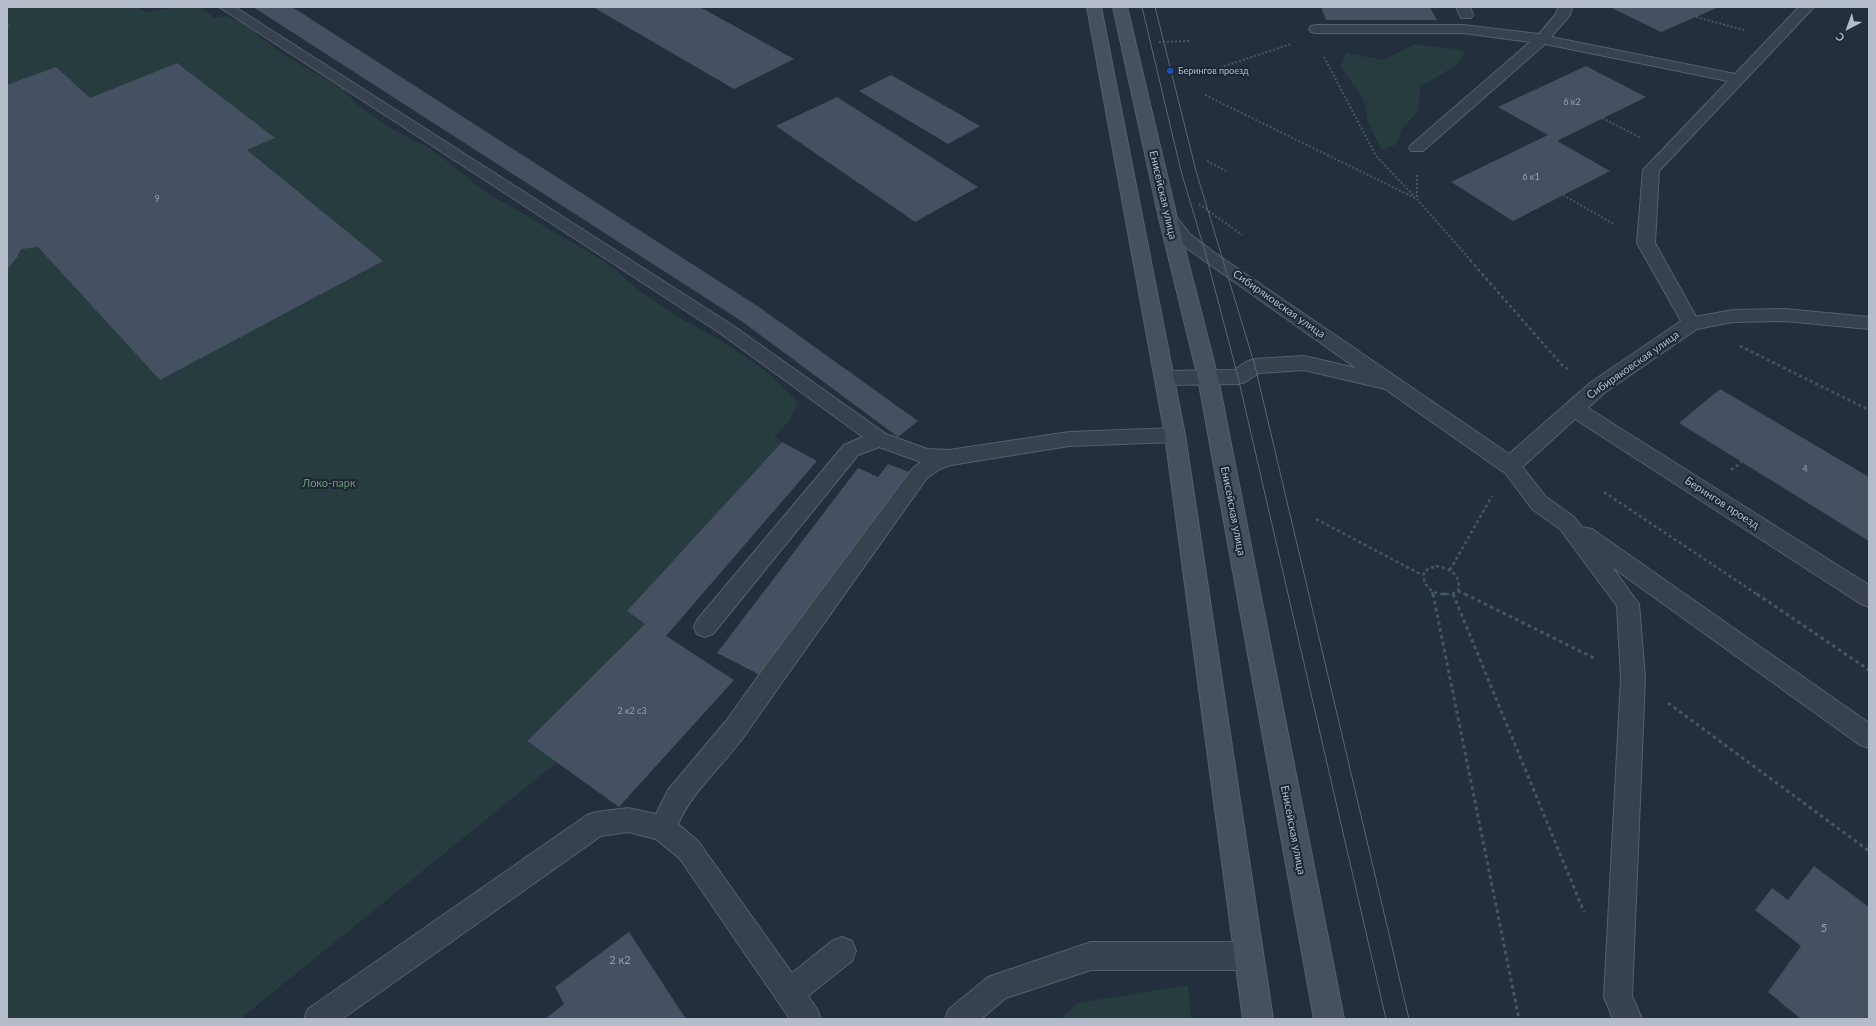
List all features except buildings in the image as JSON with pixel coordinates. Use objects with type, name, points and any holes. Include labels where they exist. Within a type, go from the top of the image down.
[{"type":"main road","points":[[1094,7],[1175,434],[1258,1019]]},
{"type":"main road","name":"Енисейская улица","points":[[1120,7],[1168,218],[1208,378],[1328,1019]]},
{"type":"street","name":"Сибиряковская улица","points":[[1168,218],[1184,238],[1206,255],[1395,384],[1510,465],[1597,388],[1691,324],[1733,316],[1785,315],[1869,323]]},
{"type":"street","name":"Сибиряковская улица","points":[[1208,378],[1238,376],[1255,366],[1304,363],[1395,384]]},
{"type":"street","points":[[1165,378],[1208,378]]},
{"type":"street","name":"Берингов проезд","points":[[1574,409],[1869,597]]},
{"type":"lane","points":[[226,7],[726,329],[879,439],[926,456],[949,458]]},
{"type":"lane","points":[[1417,148],[1542,39],[1563,15],[1565,7]]},
{"type":"lane","points":[[1691,324],[1646,243],[1651,170],[1806,7]]},
{"type":"lane","points":[[1314,33],[1463,29],[1542,39],[1738,79]]},
{"type":"lane","points":[[663,828],[677,798],[735,729],[772,675],[920,472],[933,464],[949,458],[1069,439],[1175,434]]},
{"type":"lane","points":[[705,627],[851,450],[879,439]]},
{"type":"lane","points":[[1510,465],[1540,503],[1869,737]]},
{"type":"lane","points":[[1567,523],[1628,604],[1633,678],[1618,997],[1628,1019]]},
{"type":"lane","points":[[318,1019],[596,824],[628,820],[663,828],[689,850],[807,1019]]},
{"type":"lane","points":[[789,993],[842,950]]},
{"type":"lane","points":[[960,1019],[998,986],[1091,956],[1249,956]]},
{"type":"path","points":[[1696,16],[1776,40]]},
{"type":"path","points":[[7,26],[11,24]]},
{"type":"path","points":[[1201,74],[1314,33],[1376,156],[1417,199],[1561,364],[1572,372]]},
{"type":"path","points":[[1157,42],[1190,41]]},
{"type":"path","points":[[1205,95],[1417,199]]},
{"type":"path","points":[[1602,118],[1668,152]]},
{"type":"path","points":[[1417,148],[1417,199]]},
{"type":"path","points":[[1207,161],[1226,171]]},
{"type":"path","points":[[1563,195],[1646,243]]},
{"type":"path","points":[[1195,201],[1242,235]]},
{"type":"path","points":[[1691,324],[1869,410]]},
{"type":"path","points":[[1450,570],[1510,465]]},
{"type":"path","points":[[1604,492],[1869,670]]},
{"type":"path","points":[[1316,519],[1422,575]]},
{"type":"path","points":[[1436,566],[1450,570],[1459,580],[1458,591],[1447,596],[1432,592],[1426,587],[1423,581],[1422,575],[1424,570],[1436,566]]},
{"type":"path","points":[[1458,591],[1633,678],[1869,851]]},
{"type":"path","points":[[1432,592],[1519,1019]]},
{"type":"path","points":[[1453,594],[1586,916]]},
{"type":"green space","name":"Локо-парк","points":[[7,7],[137,7],[147,12],[172,7],[199,7],[215,18],[225,16],[241,22],[281,53],[342,88],[359,106],[392,129],[431,149],[486,192],[604,261],[643,293],[680,318],[720,340],[765,370],[798,402],[790,420],[774,437],[782,442],[627,611],[645,624],[527,740],[557,762],[240,1019],[7,1019]]},
{"type":"green space","points":[[1414,44],[1466,51],[1455,66],[1421,86],[1418,111],[1401,130],[1397,144],[1381,150],[1368,121],[1363,99],[1341,67],[1346,53],[1383,60]]},
{"type":"green space","points":[[1188,985],[1191,1019],[1060,1019],[1078,1003]]},
{"type":"tram line","points":[[1142,7],[1181,171],[1206,255],[1238,377],[1386,1019]]},
{"type":"tram line","points":[[1155,7],[1196,171],[1255,366],[1409,1019]]},
{"type":"place","name":"Берингов проезд","points":[[1170,71]]}]
